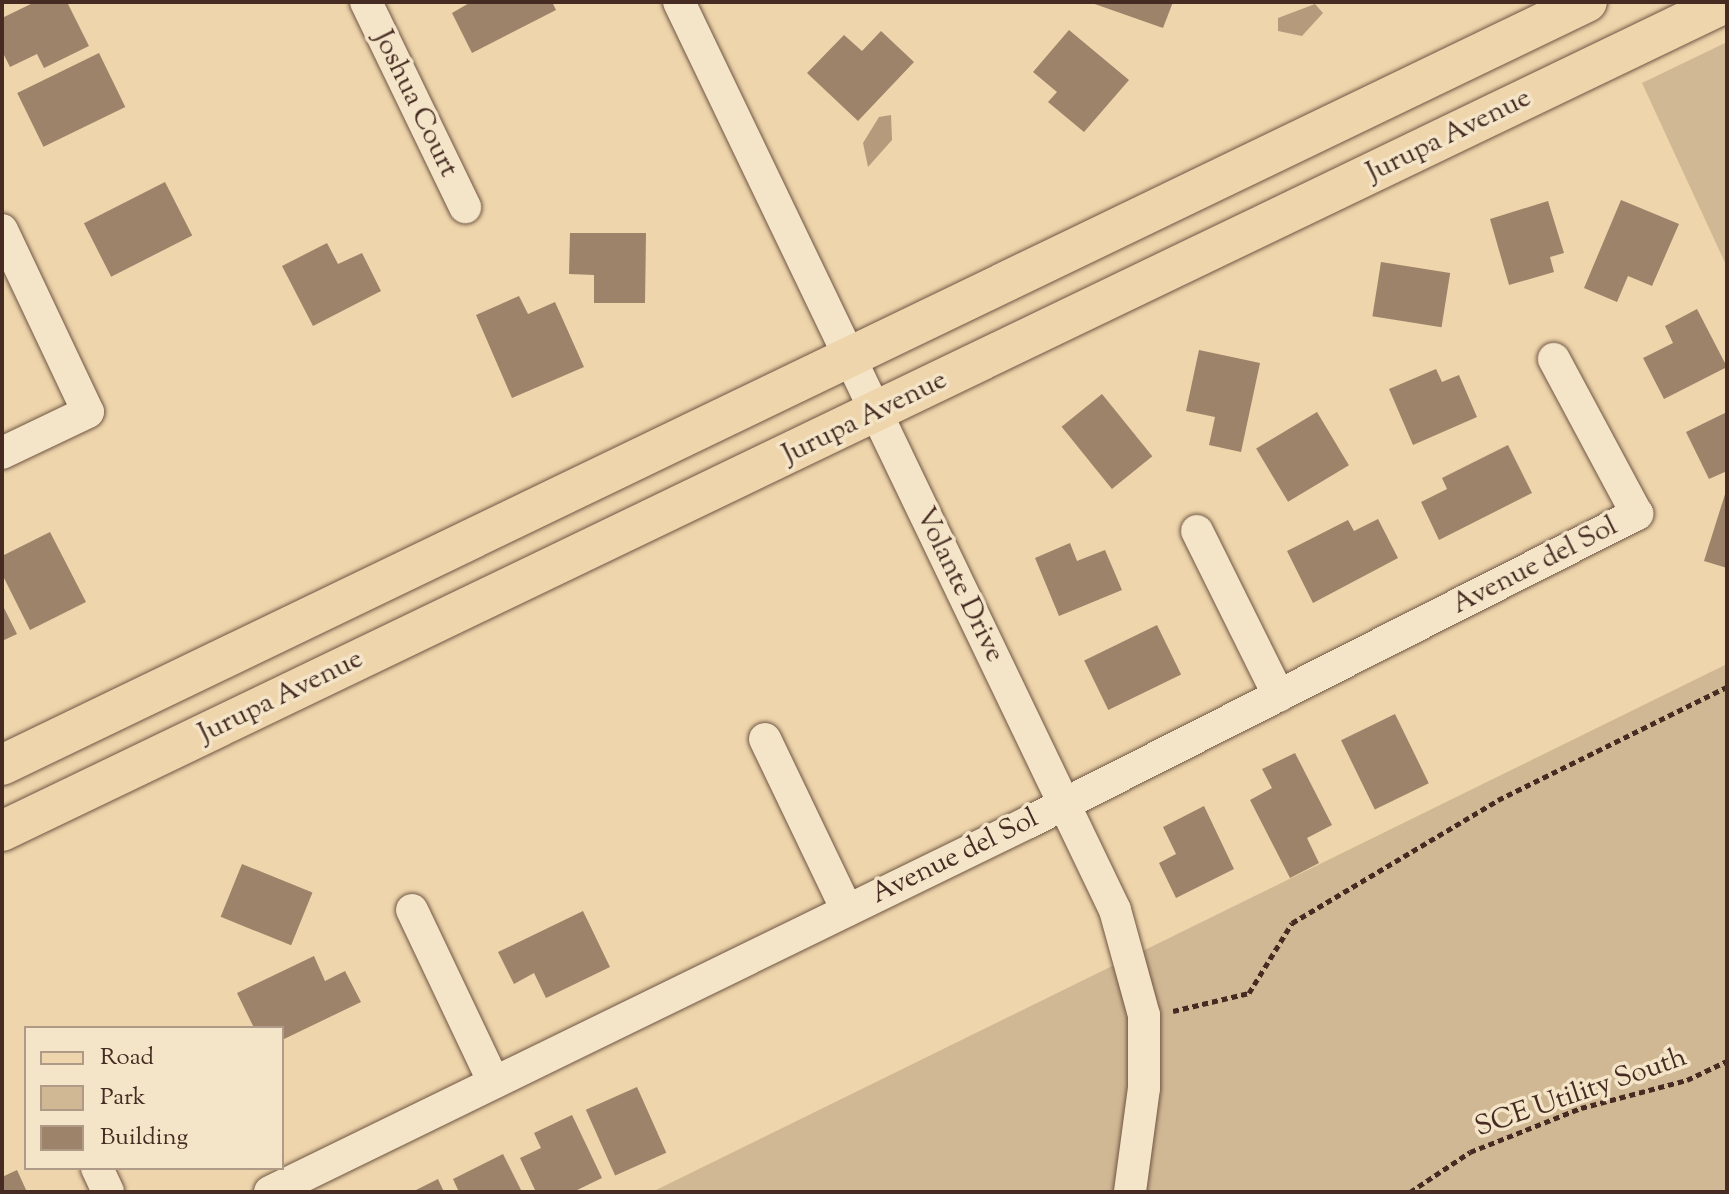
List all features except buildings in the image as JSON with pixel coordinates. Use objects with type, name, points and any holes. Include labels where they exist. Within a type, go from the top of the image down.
[{"type":"main road","points":[[2,765],[1587,2]]},
{"type":"main road","name":"Jurupa Avenue","points":[[2,831],[1727,2]]},
{"type":"street","name":"Joshua Court","points":[[366,2],[465,207]]},
{"type":"street","name":"Volante Drive","points":[[679,2],[1115,910],[1144,1015],[1144,1088],[1130,1192]]},
{"type":"street","points":[[2,230],[88,412],[2,453]]},
{"type":"street","name":"Avenue del Sol","points":[[270,1192],[1064,804],[1637,514],[1554,359]]},
{"type":"street","points":[[1197,531],[1279,696]]},
{"type":"street","points":[[765,739],[847,910]]},
{"type":"street","points":[[412,910],[494,1083]]},
{"type":"street","points":[[98,1170],[108,1192]]},
{"type":"path","points":[[1144,1015],[1249,993],[1292,923],[1498,800],[1727,687]]},
{"type":"path","name":"SCE Utility South","points":[[1410,1192],[1470,1152],[1727,1061]]},
{"type":"green space","points":[[1727,42],[1727,267],[1642,83]]},
{"type":"green space","points":[[1727,664],[1727,1192],[652,1192]]},
{"type":"shaded area","points":[[1315,4],[1323,13],[1302,36],[1278,31],[1278,18]]},
{"type":"shaded area","points":[[891,115],[892,140],[868,167],[863,143],[879,117]]}]
